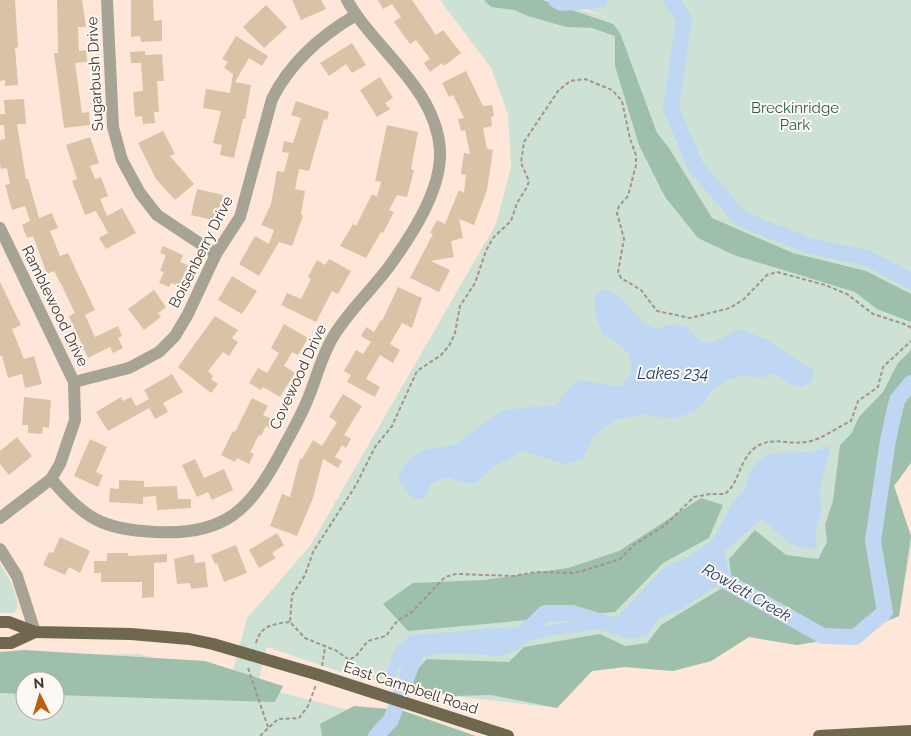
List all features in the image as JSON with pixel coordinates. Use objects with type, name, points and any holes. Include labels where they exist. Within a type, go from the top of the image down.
[{"type":"main road","points":[[0,622],[9,622],[35,632]]},
{"type":"main road","points":[[0,643],[11,643],[35,632]]},
{"type":"main road","name":"East Campbell Road","points":[[35,632],[131,634],[189,639],[319,675],[508,736]]},
{"type":"main road","points":[[819,736],[911,731]]},
{"type":"street","name":"Sugarbush Drive","points":[[107,0],[112,127],[122,160],[140,193],[157,215],[216,254]]},
{"type":"street","name":"Covewood Drive","points":[[51,480],[72,503],[89,517],[104,524],[137,531],[188,532],[208,528],[241,510],[257,492],[303,410],[332,339],[341,324],[390,265],[427,202],[438,173],[440,152],[438,136],[427,108],[406,76],[356,15],[347,0]]},
{"type":"street","name":"Boisenberry Drive","points":[[74,382],[129,368],[147,360],[167,345],[188,314],[216,254],[240,217],[272,100],[281,81],[315,44],[356,15]]},
{"type":"street","name":"Ramblewood Drive","points":[[0,228],[74,382],[75,420],[72,434],[51,480]]},
{"type":"street","points":[[0,518],[22,499],[51,480]]},
{"type":"street","points":[[0,549],[17,576],[35,632]]},
{"type":"path","points":[[911,328],[907,324],[873,314],[847,294],[825,285],[777,272],[767,275],[744,299],[730,308],[690,318],[657,311],[641,290],[621,278],[618,272],[624,239],[617,213],[619,206],[628,196],[636,165],[636,155],[630,139],[622,101],[612,90],[585,79],[570,80],[558,91],[524,142],[521,163],[529,180],[527,187],[517,203],[511,221],[493,238],[486,251],[475,283],[460,306],[455,333],[449,346],[441,356],[417,371],[392,426],[375,447],[356,485],[313,552],[305,576],[292,595],[290,622],[304,638],[325,648],[337,651],[349,660],[353,659],[368,641],[386,636],[397,621],[412,612],[445,577],[456,574],[514,576],[535,572],[575,573],[620,559],[635,544],[664,526],[694,497],[725,494],[729,491],[744,460],[758,446],[777,441],[805,443],[851,421],[858,402],[878,387],[881,370],[911,341]]},
{"type":"path","points":[[256,643],[258,635],[268,626],[290,622]]},
{"type":"path","points":[[260,736],[278,719],[299,718],[308,706],[325,658],[325,648]]},
{"type":"path","points":[[248,668],[268,727]]},
{"type":"green space","name":"Breckinridge Park","points":[[440,0],[550,0],[608,18],[563,0],[911,0],[911,460],[894,486],[911,536],[911,546],[899,616],[850,636],[797,645],[749,637],[711,661],[673,671],[625,667],[592,671],[557,708],[454,696],[350,675],[267,647],[257,686],[446,736],[0,736],[0,655],[139,654],[231,678],[247,618],[310,546],[496,224],[511,167],[508,114],[491,68]]},
{"type":"green space","points":[[484,0],[542,0],[613,24],[620,33],[657,133],[669,148],[712,218],[793,253],[866,271],[911,294],[911,322],[877,309],[855,292],[734,255],[698,238],[665,197],[639,145],[615,66],[615,36],[592,28],[566,27],[514,10],[491,7]]},
{"type":"green space","points":[[911,350],[911,463],[894,486],[911,536],[899,616],[850,636],[797,645],[749,637],[711,661],[673,671],[625,667],[592,671],[557,708],[491,695],[454,696],[402,685],[427,659],[509,662],[524,647],[600,634],[625,646],[647,643],[661,625],[732,582],[729,559],[755,530],[786,555],[818,559],[827,542],[825,525],[833,501],[840,445],[851,434],[859,417],[883,392],[898,363]]},
{"type":"green space","points":[[701,498],[723,505],[709,538],[663,563],[615,612],[408,631],[383,604],[413,583],[484,580],[568,568],[619,551]]},
{"type":"green space","points":[[0,564],[15,591],[17,609],[14,613],[0,613]]},
{"type":"green space","points":[[24,650],[205,661],[283,686],[275,702],[65,695],[65,671],[15,671],[15,694],[0,693],[0,652]]},
{"type":"green space","points":[[354,706],[401,710],[476,736],[322,736],[320,724]]},
{"type":"water","name":"Lakes 234","points":[[605,289],[620,296],[644,324],[657,329],[671,324],[686,326],[701,342],[713,342],[741,329],[767,340],[813,370],[813,381],[802,387],[790,384],[774,374],[760,378],[745,375],[728,380],[714,389],[696,411],[673,419],[644,414],[615,420],[593,437],[583,459],[565,464],[523,451],[493,467],[476,483],[465,483],[446,477],[431,484],[424,499],[412,498],[397,477],[409,459],[422,450],[454,445],[503,410],[556,405],[569,387],[580,379],[621,387],[631,374],[630,355],[618,343],[603,335],[596,316],[594,296]]},
{"type":"water","points":[[831,446],[820,487],[821,512],[815,536],[817,549],[799,547],[792,544],[762,518],[724,552],[729,572],[726,580],[678,611],[659,618],[647,635],[632,639],[621,636],[610,629],[599,629],[546,636],[519,644],[514,651],[501,656],[454,653],[419,655],[398,669],[395,683],[386,679],[396,648],[412,635],[533,627],[618,617],[664,568],[689,556],[713,539],[733,503],[745,489],[749,473],[758,460],[773,453],[811,452]]},
{"type":"building","points":[[0,0],[15,0],[18,47],[15,48],[18,85],[5,86],[5,80],[0,81]]},
{"type":"building","points":[[57,0],[82,0],[86,27],[78,27],[79,51],[86,50],[87,62],[75,63],[82,113],[89,112],[90,125],[64,128],[54,53],[58,53]]},
{"type":"building","points":[[131,0],[153,0],[154,21],[162,20],[162,41],[141,42],[140,36],[131,37]]},
{"type":"building","points":[[292,0],[321,0],[326,9],[301,20]]},
{"type":"building","points":[[378,0],[412,0],[436,35],[443,30],[461,53],[444,66],[442,63],[430,72],[424,63],[430,59],[416,40],[410,44],[394,22],[401,17],[392,4],[383,9]]},
{"type":"building","points":[[266,5],[287,27],[264,48],[243,27]]},
{"type":"building","points":[[236,36],[268,56],[262,66],[249,58],[235,82],[251,85],[245,119],[243,119],[234,158],[220,155],[222,145],[213,143],[221,111],[203,108],[206,89],[230,93],[233,74],[224,68],[228,62],[222,59]]},
{"type":"building","points":[[352,43],[366,65],[352,73],[346,64],[329,76],[320,63]]},
{"type":"building","points":[[145,51],[145,55],[162,54],[164,81],[157,81],[159,112],[154,112],[155,123],[143,124],[142,116],[135,117],[133,92],[143,91],[141,63],[131,63],[130,52]]},
{"type":"building","points":[[466,71],[483,106],[492,105],[494,116],[491,117],[492,126],[483,128],[487,149],[493,150],[487,190],[474,225],[459,219],[463,238],[451,241],[454,257],[431,261],[450,270],[439,292],[410,278],[433,234],[430,233],[437,220],[445,224],[459,190],[464,193],[466,175],[461,174],[464,153],[470,154],[465,130],[461,131],[458,119],[464,118],[453,95],[449,97],[442,83]]},
{"type":"building","points":[[380,77],[393,98],[385,103],[390,109],[377,117],[360,90]]},
{"type":"building","points":[[24,99],[26,124],[17,124],[26,179],[28,179],[39,218],[52,213],[58,228],[50,231],[60,256],[68,253],[95,310],[85,315],[95,337],[118,326],[122,336],[118,338],[123,348],[113,353],[110,347],[88,358],[69,316],[75,313],[62,286],[54,271],[47,274],[33,236],[27,238],[22,225],[30,221],[25,206],[12,210],[5,185],[10,184],[7,168],[1,169],[0,164],[0,140],[5,139],[4,125],[0,125],[0,114],[5,114],[4,100]]},
{"type":"building","points":[[296,101],[329,112],[327,120],[324,119],[309,171],[299,169],[295,189],[305,191],[301,214],[303,216],[292,246],[279,242],[259,276],[239,264],[255,236],[269,244],[274,230],[261,225],[271,204],[277,171],[284,172],[289,153],[282,152],[284,141],[293,143],[301,118],[291,115]]},
{"type":"building","points":[[387,125],[418,132],[411,169],[414,170],[407,197],[397,195],[389,210],[394,212],[383,233],[381,232],[366,258],[340,246],[353,224],[356,226],[372,194],[377,197],[381,182],[375,181]]},
{"type":"building","points":[[163,131],[175,154],[170,156],[194,184],[175,200],[156,179],[138,143]]},
{"type":"building","points":[[90,137],[99,163],[90,166],[95,179],[101,177],[108,196],[100,199],[107,216],[122,208],[136,233],[106,249],[99,238],[108,233],[96,211],[85,215],[72,181],[77,179],[66,145]]},
{"type":"building","points":[[197,189],[223,195],[217,221],[191,215]]},
{"type":"building","points":[[163,246],[183,255],[180,262],[188,265],[179,286],[171,283],[169,287],[159,283],[164,272],[160,271],[166,255],[160,253]]},
{"type":"building","points":[[329,259],[351,271],[338,294],[332,291],[316,322],[281,305],[287,293],[301,299],[311,279],[308,277],[317,260],[325,265]]},
{"type":"building","points":[[232,276],[257,291],[242,314],[218,300]]},
{"type":"building","points":[[0,282],[21,325],[12,329],[24,359],[34,356],[42,384],[25,388],[22,374],[8,378],[2,356],[0,356]]},
{"type":"building","points":[[398,287],[422,298],[412,328],[402,323],[390,344],[400,350],[393,363],[380,355],[366,379],[380,387],[375,397],[347,382],[351,375],[344,371],[356,350],[363,354],[371,342],[361,336],[366,327],[374,332],[382,321]]},
{"type":"building","points":[[154,290],[166,307],[158,313],[161,317],[144,330],[128,309]]},
{"type":"building","points":[[215,316],[238,330],[232,338],[238,342],[229,356],[223,352],[208,371],[213,376],[211,379],[218,384],[211,393],[178,367]]},
{"type":"building","points":[[284,324],[308,338],[298,355],[292,352],[284,366],[295,373],[280,397],[263,387],[261,390],[249,383],[258,368],[267,373],[279,353],[271,348]]},
{"type":"building","points":[[172,374],[183,392],[163,403],[168,412],[155,419],[149,408],[108,431],[96,412],[121,397],[123,401],[131,397],[136,406],[149,399],[144,390]]},
{"type":"building","points":[[343,394],[362,406],[344,435],[351,439],[346,448],[342,445],[335,457],[342,461],[338,468],[323,459],[313,498],[297,536],[270,526],[282,494],[290,497],[300,458],[302,459],[313,440],[322,446],[337,422],[329,417]]},
{"type":"building","points":[[24,397],[51,400],[49,428],[43,427],[42,434],[28,433],[28,425],[22,425]]},
{"type":"building","points":[[252,398],[268,406],[263,415],[274,420],[270,428],[266,426],[261,436],[259,435],[250,452],[254,454],[249,464],[237,458],[235,462],[221,455]]},
{"type":"building","points":[[17,437],[32,456],[9,475],[0,464],[0,451]]},
{"type":"building","points":[[90,439],[107,447],[96,472],[103,475],[98,487],[74,476]]},
{"type":"building","points":[[195,459],[204,478],[224,469],[233,490],[212,500],[208,492],[197,497],[182,465]]},
{"type":"building","points":[[119,480],[144,481],[144,487],[177,486],[178,499],[191,499],[191,508],[157,510],[156,496],[143,497],[143,504],[109,502],[110,488],[119,489]]},
{"type":"building","points":[[277,533],[284,545],[272,553],[276,558],[259,568],[249,550]]},
{"type":"building","points":[[60,537],[90,551],[80,573],[69,567],[65,575],[43,565],[49,552],[53,553]]},
{"type":"building","points":[[236,545],[247,573],[224,582],[217,563],[215,564],[211,555]]},
{"type":"building","points":[[107,553],[128,553],[128,556],[167,554],[167,562],[154,563],[154,597],[142,598],[142,582],[101,582],[101,573],[94,573],[94,561],[107,561]]},
{"type":"building","points":[[194,554],[195,563],[205,562],[208,587],[191,589],[190,583],[177,584],[174,559]]},
{"type":"waterway","name":"Rowlett Creek","points":[[556,0],[561,3],[599,0]]},
{"type":"waterway","name":"Rowlett Creek","points":[[671,0],[684,19],[671,108],[696,167],[741,219],[810,246],[867,258],[911,281]]},
{"type":"waterway","name":"Rowlett Creek","points":[[706,570],[823,636],[855,637],[885,612],[873,541],[888,440],[897,400],[911,383]]},
{"type":"waterway","name":"Rowlett Creek","points":[[515,642],[545,613],[572,613],[615,626]]},
{"type":"waterway","name":"Rowlett Creek","points":[[376,736],[391,720],[418,647],[427,649]]}]
